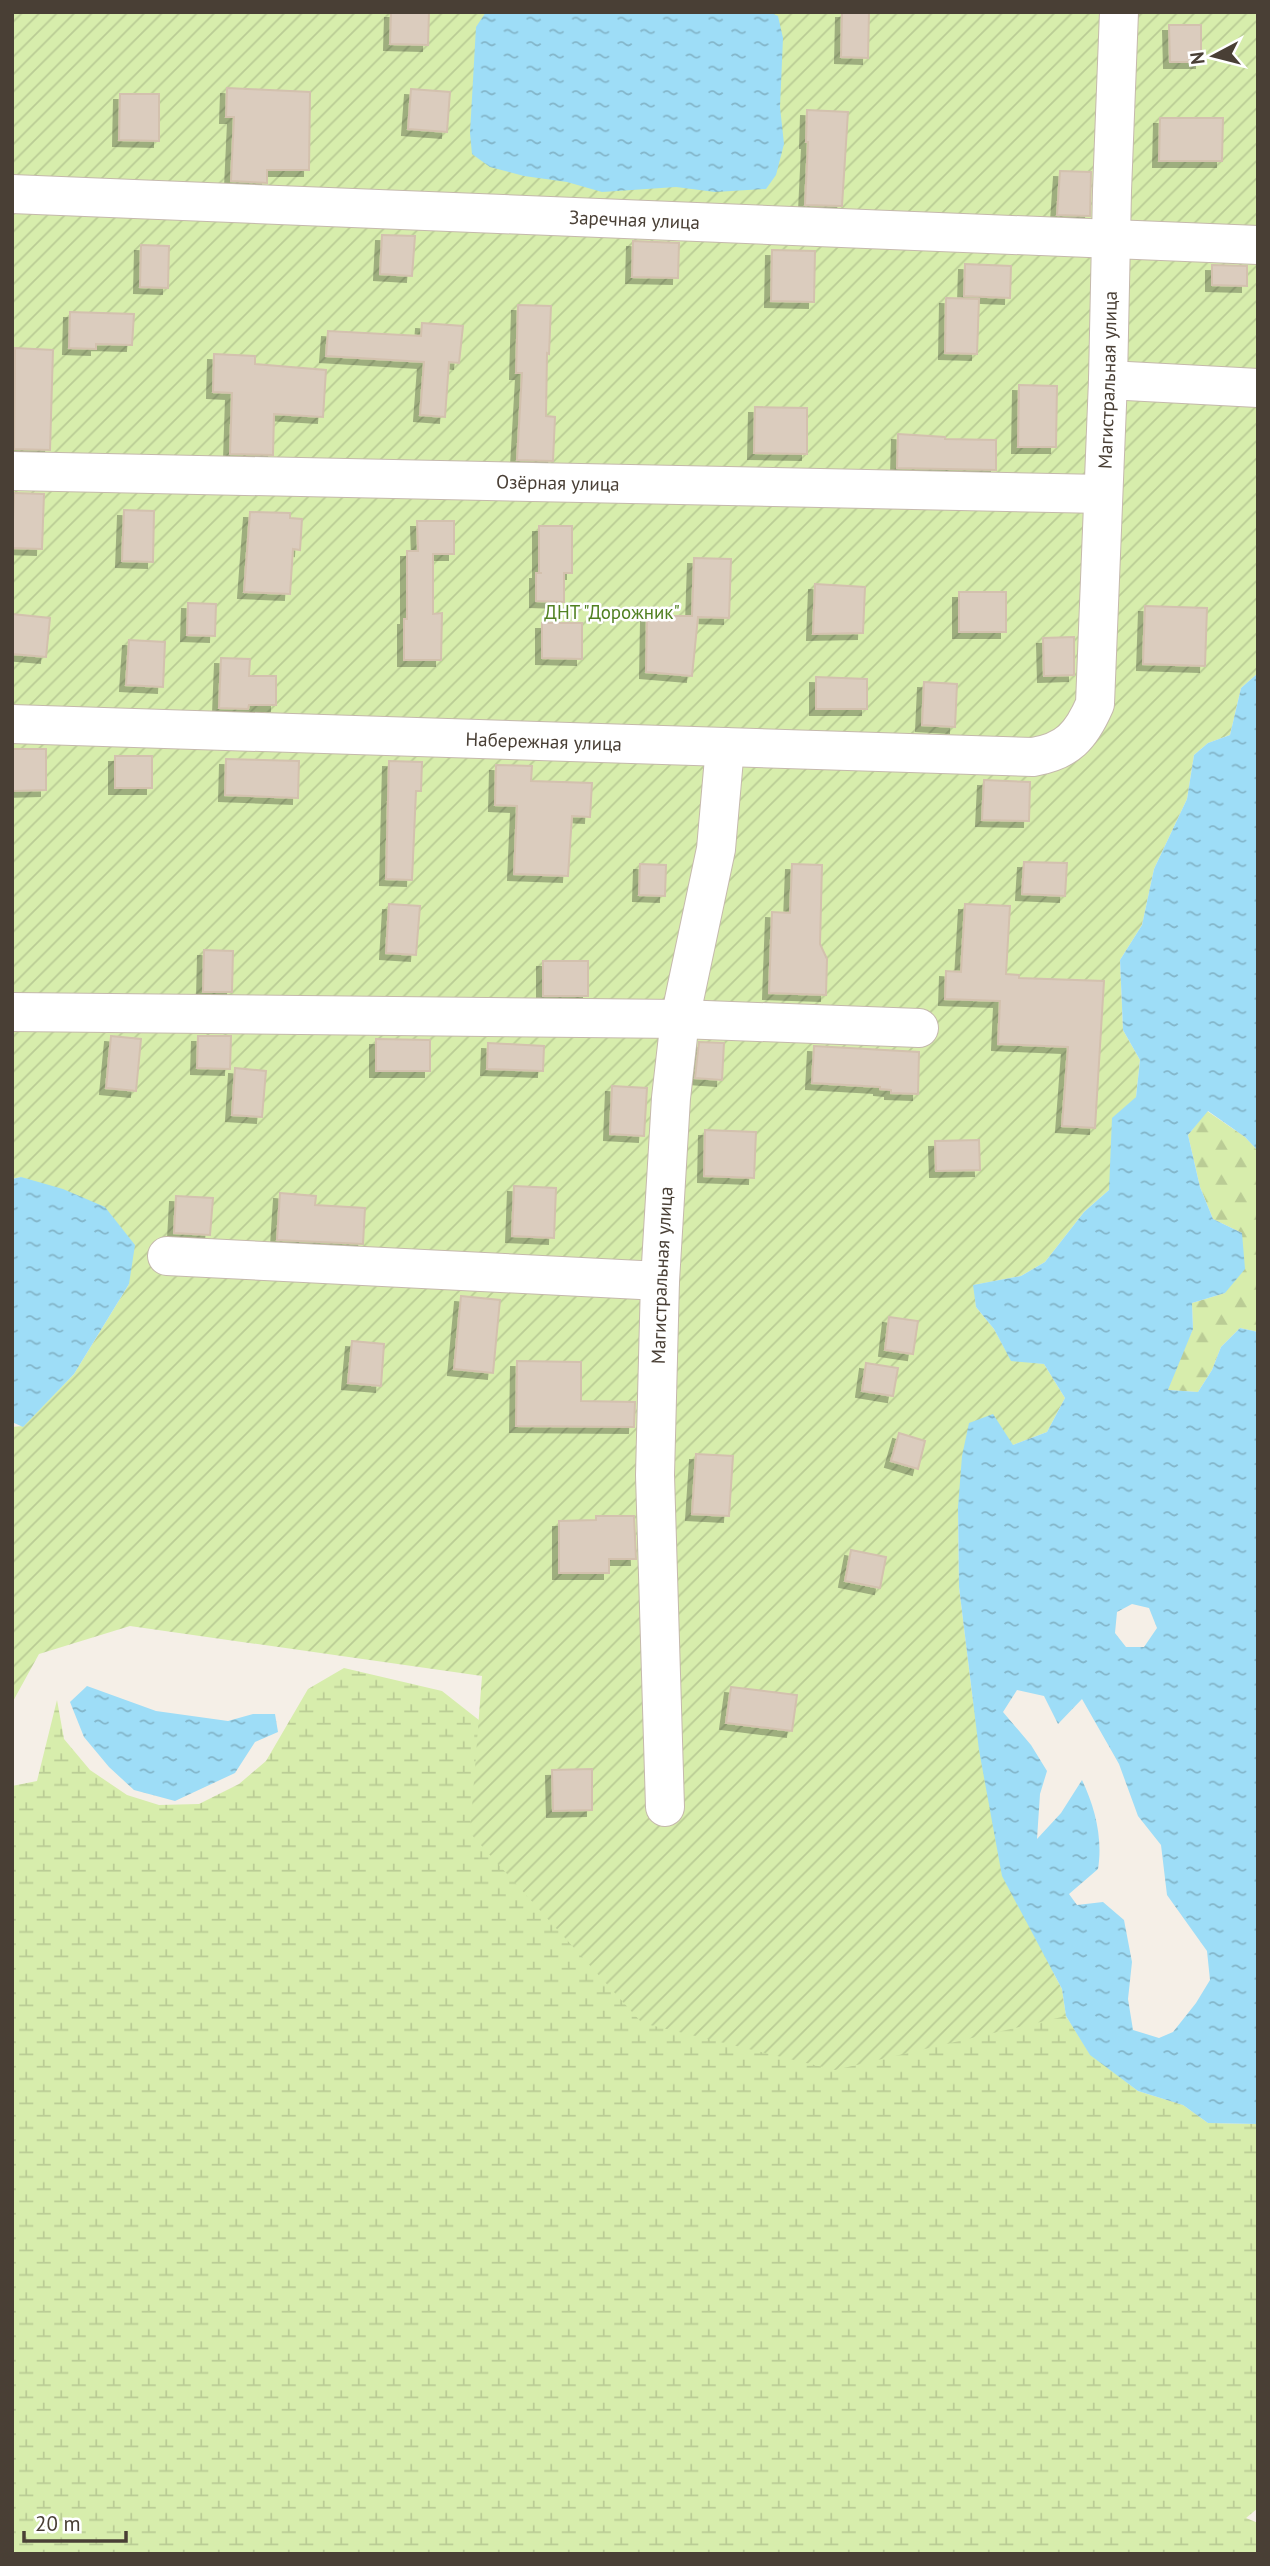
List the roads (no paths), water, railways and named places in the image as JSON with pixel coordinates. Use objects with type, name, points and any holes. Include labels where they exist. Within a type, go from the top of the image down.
[{"type":"street","name":"Магистральная улица","points":[[1070,743],[1086,723],[1095,704],[1119,12]]},
{"type":"street","name":"Заречная улица","points":[[12,194],[1258,245]]},
{"type":"street","points":[[1108,380],[1258,388]]},
{"type":"street","name":"Озёрная улица","points":[[12,471],[1103,494]]},
{"type":"street","name":"Набережная улица","points":[[12,724],[1032,757],[1052,754],[1070,743]]},
{"type":"street","name":"Магистральная улица","points":[[666,1807],[655,1475],[660,1281],[671,1098],[680,1019],[716,849],[725,747]]},
{"type":"street","points":[[12,1012],[680,1019],[919,1028]]},
{"type":"street","points":[[167,1256],[660,1281]]},
{"type":"water","points":[[486,12],[769,12],[778,16],[783,38],[780,107],[784,144],[776,175],[766,189],[715,192],[676,187],[602,192],[567,182],[524,176],[490,167],[472,154],[470,133],[476,27]]},
{"type":"water","points":[[1258,673],[1258,1151],[1245,1137],[1208,1111],[1188,1135],[1200,1187],[1213,1219],[1242,1233],[1245,1269],[1225,1293],[1192,1303],[1193,1329],[1168,1390],[1198,1392],[1212,1370],[1221,1347],[1240,1328],[1258,1332],[1258,2124],[1208,2123],[1183,2105],[1138,2091],[1090,2055],[1066,2016],[1062,1989],[1002,1876],[979,1750],[959,1587],[958,1507],[962,1456],[969,1423],[993,1414],[1013,1445],[1047,1432],[1065,1398],[1044,1364],[1011,1361],[994,1329],[976,1307],[973,1285],[1021,1276],[1045,1262],[1084,1212],[1109,1190],[1112,1118],[1136,1097],[1140,1060],[1123,1030],[1120,960],[1142,925],[1154,869],[1187,799],[1194,755],[1208,743],[1230,735],[1241,688]],"holes":[[[1132,1604],[1149,1608],[1157,1628],[1144,1647],[1126,1647],[1115,1633],[1117,1612]],[[1017,1690],[1044,1696],[1058,1724],[1082,1699],[1119,1764],[1138,1816],[1161,1845],[1167,1895],[1207,1951],[1210,1980],[1173,2032],[1159,2038],[1133,2030],[1128,1999],[1132,1962],[1124,1920],[1103,1902],[1077,1905],[1069,1894],[1098,1869],[1097,1823],[1082,1780],[1061,1813],[1037,1839],[1040,1794],[1047,1771],[1031,1745],[1003,1712]]]},
{"type":"water","points":[[21,1177],[63,1189],[105,1207],[135,1245],[129,1284],[74,1374],[23,1427],[12,1422],[12,1179]]},
{"type":"water","points":[[87,1686],[156,1711],[228,1721],[253,1714],[275,1714],[278,1732],[255,1742],[235,1773],[175,1801],[134,1790],[109,1767],[84,1737],[70,1702]]},
{"type":"park label","name":"ДНТ \"Дорожник\"","points":[[612,612]]}]
